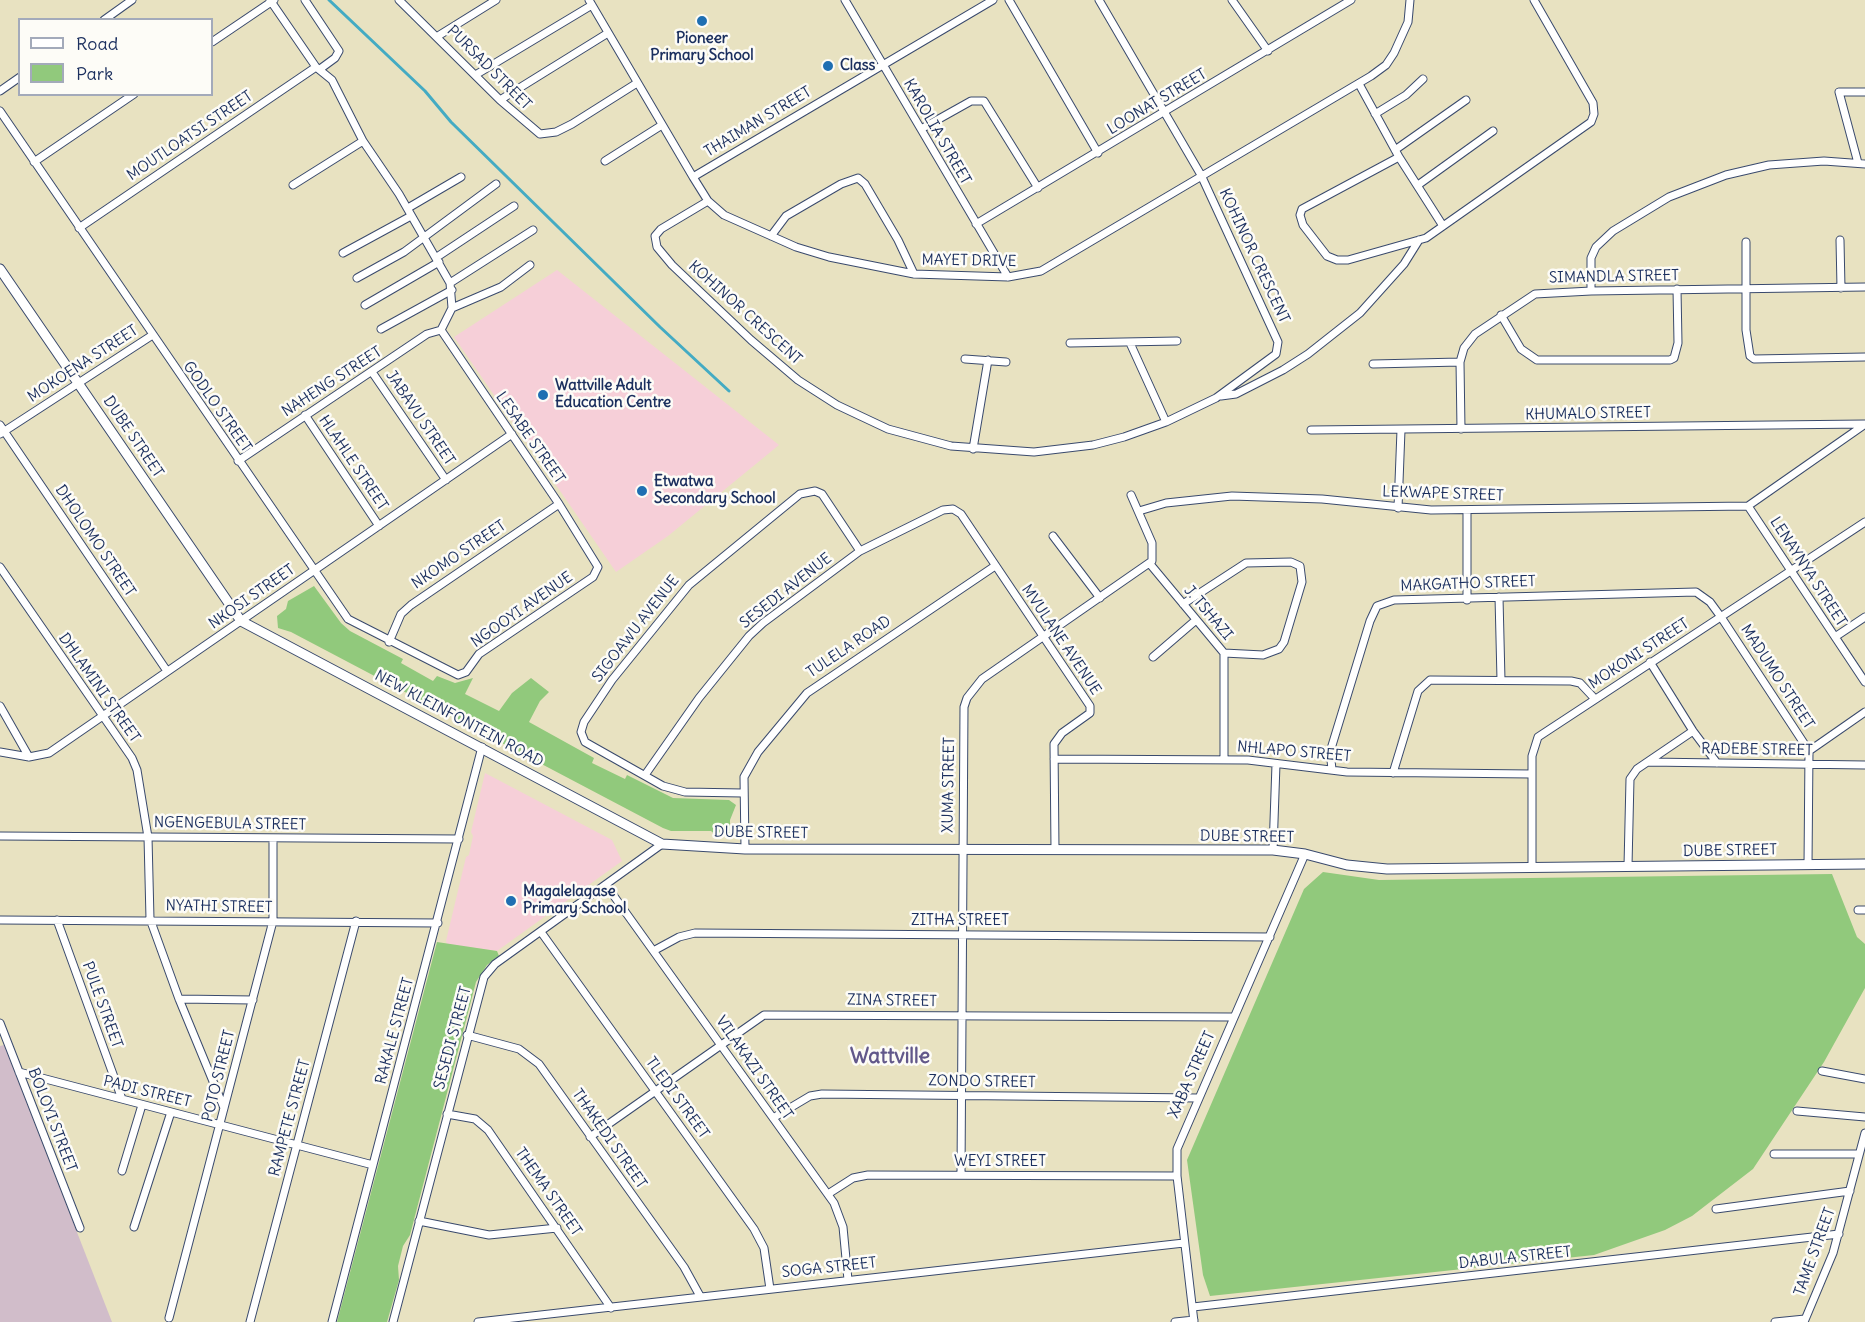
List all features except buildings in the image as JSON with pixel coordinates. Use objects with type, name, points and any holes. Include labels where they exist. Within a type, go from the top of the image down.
[{"type":"street","points":[[107,18],[132,0]]},
{"type":"street","points":[[213,41],[272,0],[318,68],[332,80],[363,141],[438,260],[451,286],[452,308],[441,330]]},
{"type":"street","name":"MOUTLOATSI STREET","points":[[79,228],[334,58],[339,51],[305,0]]},
{"type":"street","name":"PURSAD STREET","points":[[399,0],[477,74],[500,100],[540,134],[556,132],[637,83]]},
{"type":"street","points":[[438,36],[496,0]]},
{"type":"street","name":"KAROLIA STREET","points":[[845,0],[1008,277]]},
{"type":"street","name":"THAIMAN STREET","points":[[693,177],[993,0]]},
{"type":"street","points":[[1009,0],[1098,153]]},
{"type":"street","points":[[1099,0],[1202,175]]},
{"type":"street","points":[[1232,0],[1268,51]]},
{"type":"street","name":"LOONAT STREET","points":[[976,224],[1351,0]]},
{"type":"street","name":"MAYET DRIVE","points":[[590,3],[708,201],[731,219],[821,255],[914,274],[1008,277],[1041,272],[1359,84],[1390,60],[1406,28],[1410,0]]},
{"type":"street","points":[[1466,100],[1397,153],[1308,203],[1302,209],[1300,219],[1324,253],[1337,261],[1348,260],[1419,240],[1443,226],[1593,118],[1593,103],[1533,0]]},
{"type":"street","points":[[477,74],[590,3]]},
{"type":"street","points":[[500,100],[608,33]]},
{"type":"street","points":[[0,91],[18,78]]},
{"type":"street","points":[[1376,114],[1406,95],[1423,79]]},
{"type":"street","points":[[1359,84],[1397,153],[1443,226]]},
{"type":"street","points":[[1865,92],[1839,92],[1865,171]]},
{"type":"street","points":[[34,162],[131,96]]},
{"type":"street","points":[[921,129],[971,101],[984,101],[1038,188]]},
{"type":"street","name":"GODLO STREET","points":[[0,111],[151,336],[348,619],[453,674]]},
{"type":"street","points":[[605,161],[662,125]]},
{"type":"street","points":[[1418,185],[1493,131]]},
{"type":"street","points":[[293,185],[363,141]]},
{"type":"street","points":[[1591,291],[1593,252],[1601,240],[1670,197],[1726,175],[1768,165],[1824,160],[1862,163]]},
{"type":"street","name":"KOHINOR CRESCENT","points":[[708,201],[660,229],[655,236],[655,243],[672,264],[751,340],[798,380],[862,418],[927,440],[973,448],[1034,452],[1111,441],[1166,422],[1216,398],[1276,354],[1279,346],[1202,175]]},
{"type":"street","points":[[343,253],[461,177]]},
{"type":"street","points":[[771,236],[786,216],[841,184],[858,178],[865,184],[898,240],[914,274]]},
{"type":"street","points":[[357,278],[404,252],[496,184]]},
{"type":"street","points":[[365,305],[438,260],[514,206]]},
{"type":"street","points":[[381,329],[451,286],[533,230]]},
{"type":"street","points":[[1216,398],[1236,393],[1308,354],[1360,313],[1383,290],[1419,240]]},
{"type":"street","points":[[1840,240],[1841,288]]},
{"type":"street","points":[[1746,242],[1747,347],[1754,359],[1865,357]]},
{"type":"street","points":[[452,308],[501,287],[531,265]]},
{"type":"street","name":"DUBE STREET","points":[[0,268],[241,621]]},
{"type":"street","name":"SIMANDLA STREET","points":[[1461,429],[1460,362],[1467,342],[1502,315],[1535,294],[1677,289],[1865,287]]},
{"type":"street","points":[[1502,315],[1521,349],[1538,360],[1670,360],[1674,358],[1678,343],[1677,289]]},
{"type":"street","name":"NAHENG STREET","points":[[238,461],[427,334],[441,330]]},
{"type":"street","name":"LESABE STREET","points":[[441,330],[596,561]]},
{"type":"street","name":"MOKOENA STREET","points":[[1,430],[151,336]]},
{"type":"street","points":[[1070,343],[1177,341]]},
{"type":"street","points":[[1130,343],[1166,422]]},
{"type":"street","points":[[964,359],[1006,362]]},
{"type":"street","points":[[973,448],[988,360]]},
{"type":"street","points":[[1373,364],[1460,362]]},
{"type":"street","name":"JABAVU STREET","points":[[372,372],[446,480]]},
{"type":"street","name":"HLAHLE STREET","points":[[305,416],[379,525]]},
{"type":"street","name":"KHUMALO STREET","points":[[1311,430],[1865,424]]},
{"type":"street","name":"KHUMALO STREET","points":[[1748,506],[1865,424]]},
{"type":"street","name":"DHOLOMO STREET","points":[[1,430],[167,671]]},
{"type":"street","points":[[1398,508],[1401,430]]},
{"type":"street","name":"NKOSI STREET","points":[[0,752],[29,757],[49,753],[512,434]]},
{"type":"street","name":"SIGOAWU AVENUE","points":[[645,775],[591,747],[582,739],[582,728],[590,711],[689,585],[800,494],[815,491],[822,494],[860,551]]},
{"type":"street","points":[[1131,495],[1152,543],[1154,557],[1150,564]]},
{"type":"street","name":"LEKWAPE STREET","points":[[1139,511],[1166,503],[1232,496],[1322,499],[1398,508],[1467,510],[1748,506]]},
{"type":"street","name":"NKOMO STREET","points":[[389,642],[401,614],[411,605],[559,504]]},
{"type":"street","name":"LENAYNYA STREET","points":[[1748,506],[1865,682]]},
{"type":"street","name":"MVULANE AVENUE","points":[[928,517],[948,509],[961,514],[1087,701],[1090,710],[1086,717],[1056,740],[1054,759],[1055,850]]},
{"type":"street","points":[[1467,510],[1467,600]]},
{"type":"street","name":"SESEDI AVENUE","points":[[645,775],[699,698],[749,636],[860,551],[928,517]]},
{"type":"street","name":"MOKONI STREET","points":[[1532,867],[1531,774],[1533,747],[1538,737],[1865,522]]},
{"type":"street","points":[[1053,536],[1100,598]]},
{"type":"street","name":"NGOOYI AVENUE","points":[[453,674],[466,672],[479,654],[593,577],[598,570],[596,561]]},
{"type":"street","points":[[1183,604],[1246,563],[1291,562],[1300,566],[1302,582],[1284,642],[1279,649],[1263,655],[1224,653]]},
{"type":"street","name":"XUMA STREET","points":[[960,1175],[963,724],[967,698],[982,679],[1044,639],[1150,564]]},
{"type":"street","name":"J. TSHAZI","points":[[1150,564],[1224,653],[1224,760]]},
{"type":"street","name":"TULELA ROAD","points":[[745,849],[742,793],[747,768],[807,693],[995,566]]},
{"type":"street","name":"DHLAMINI STREET","points":[[0,567],[136,770],[148,837]]},
{"type":"street","name":"MAKGATHO STREET","points":[[1332,769],[1330,752],[1370,621],[1377,606],[1394,600],[1467,600],[1687,591],[1704,596],[1722,617]]},
{"type":"street","points":[[1499,597],[1502,680]]},
{"type":"street","name":"MADUMO STREET","points":[[1722,617],[1809,751]]},
{"type":"street","points":[[1835,637],[1865,617]]},
{"type":"street","points":[[1153,657],[1196,620]]},
{"type":"street","name":"NEW KLEINFONTEIN ROAD","points":[[241,621],[662,844]]},
{"type":"street","points":[[1650,662],[1693,731],[1717,763]]},
{"type":"street","points":[[1393,773],[1422,686],[1430,680],[1576,682],[1594,699]]},
{"type":"street","points":[[0,706],[29,757]]},
{"type":"street","points":[[1808,865],[1809,751],[1865,712]]},
{"type":"street","name":"RADEBE STREET","points":[[1628,866],[1630,778],[1636,769],[1693,731]]},
{"type":"street","name":"RAKALE STREET","points":[[332,1322],[438,923],[482,747]]},
{"type":"street","name":"NHLAPO STREET","points":[[1054,759],[1224,760],[1393,773],[1531,774]]},
{"type":"street","name":"RADEBE STREET","points":[[1648,762],[1865,765]]},
{"type":"street","points":[[1273,850],[1276,764]]},
{"type":"street","points":[[645,775],[674,790],[742,793]]},
{"type":"street","name":"NGENGEBULA STREET","points":[[0,836],[459,839]]},
{"type":"street","points":[[148,837],[150,919],[178,999],[224,1108]]},
{"type":"street","name":"POTO STREET","points":[[169,1318],[273,921],[273,838]]},
{"type":"street","name":"DUBE STREET","points":[[662,844],[745,849],[1273,850],[1305,854],[1347,865],[1380,869],[1865,864]]},
{"type":"street","name":"SESEDI STREET","points":[[393,1322],[467,1035],[480,988],[489,970],[662,844]]},
{"type":"street","name":"XABA STREET","points":[[1194,1321],[1177,1176],[1177,1149],[1232,1017],[1270,937],[1305,854]]},
{"type":"street","name":"VILAKAZI STREET","points":[[606,885],[655,950],[720,1045],[828,1194],[840,1217],[848,1280]]},
{"type":"street","name":"NYATHI STREET","points":[[0,920],[150,919],[438,923]]},
{"type":"street","name":"PULE STREET","points":[[57,920],[122,1100]]},
{"type":"street","name":"RAMPETE STREET","points":[[250,1322],[356,921]]},
{"type":"street","name":"TLEDI STREET","points":[[542,932],[754,1230],[764,1248],[770,1289]]},
{"type":"street","name":"ZITHA STREET","points":[[655,950],[679,937],[695,933],[1270,937]]},
{"type":"street","points":[[178,999],[253,1000]]},
{"type":"street","name":"ZINA STREET","points":[[590,1137],[752,1021],[768,1014],[1232,1017]]},
{"type":"street","name":"BOLOYI STREET","points":[[0,1023],[80,1228]]},
{"type":"street","name":"THAKEDI STREET","points":[[467,1035],[519,1049],[533,1058],[684,1267],[700,1296]]},
{"type":"street","points":[[1822,1071],[1865,1078]]},
{"type":"street","name":"PADI STREET","points":[[19,1072],[374,1165]]},
{"type":"street","name":"ZONDO STREET","points":[[773,1118],[815,1094],[1198,1098]]},
{"type":"street","points":[[122,1171],[142,1105]]},
{"type":"street","points":[[1797,1111],[1865,1117]]},
{"type":"street","points":[[134,1227],[171,1112]]},
{"type":"street","name":"THEMA STREET","points":[[447,1114],[475,1119],[488,1130],[611,1308]]},
{"type":"street","name":"TAME STREET","points":[[1804,1320],[1839,1234],[1865,1133]]},
{"type":"street","points":[[1774,1154],[1859,1154]]},
{"type":"street","name":"WEYI STREET","points":[[828,1194],[859,1176],[1177,1176]]},
{"type":"street","name":"TAME STREET","points":[[1716,1209],[1850,1191]]},
{"type":"street","points":[[418,1221],[483,1235],[557,1228]]},
{"type":"street","name":"DABULA STREET","points":[[1193,1307],[1839,1234]]},
{"type":"street","name":"SOGA STREET","points":[[478,1322],[1184,1243]]},
{"type":"street","points":[[1775,1322],[1804,1320]]},
{"type":"street","points":[[1175,1322],[1194,1321]]},
{"type":"shaded area","name":"Etwatwa Secondary School","points":[[557,270],[779,445],[668,536],[616,572],[454,337]]},
{"type":"shaded area","name":"Magalelagase Primary School","points":[[485,773],[612,840],[622,861],[497,951],[447,944],[446,941],[466,857],[469,855],[473,836],[471,832]]},
{"type":"shaded area","points":[[4,1045],[112,1322],[0,1322],[0,1046]]},
{"type":"green space","points":[[314,586],[341,623],[350,631],[403,659],[401,663],[433,681],[437,676],[455,683],[473,678],[465,694],[499,711],[512,693],[531,678],[549,692],[540,701],[529,722],[594,758],[592,763],[625,779],[627,775],[673,798],[729,800],[736,805],[730,820],[730,834],[718,837],[711,831],[671,831],[663,828],[291,632],[278,628],[277,616],[286,609],[288,601]]},
{"type":"green space","points":[[1323,872],[1379,880],[1832,874],[1857,937],[1865,944],[1865,988],[1824,1062],[1753,1169],[1692,1216],[1665,1230],[1594,1255],[1210,1296],[1203,1275],[1187,1160],[1304,889]]},
{"type":"green space","points":[[437,942],[497,951],[499,956],[487,965],[476,982],[410,1235],[403,1246],[398,1266],[399,1280],[387,1322],[337,1322]]},
{"type":"waterway","points":[[329,0],[425,91],[451,122],[660,327],[729,391]]},
{"type":"place","name":"Pioneer Primary School","points":[[702,21]]},
{"type":"place","name":"Class","points":[[828,66]]},
{"type":"place","name":"Wattville Adult Education Centre","points":[[543,395]]},
{"type":"place","name":"Etwatwa Secondary School","points":[[642,491]]},
{"type":"place","name":"Magalelagase Primary School","points":[[511,901]]},
{"type":"district","name":"Wattville","points":[[890,1057]]}]
